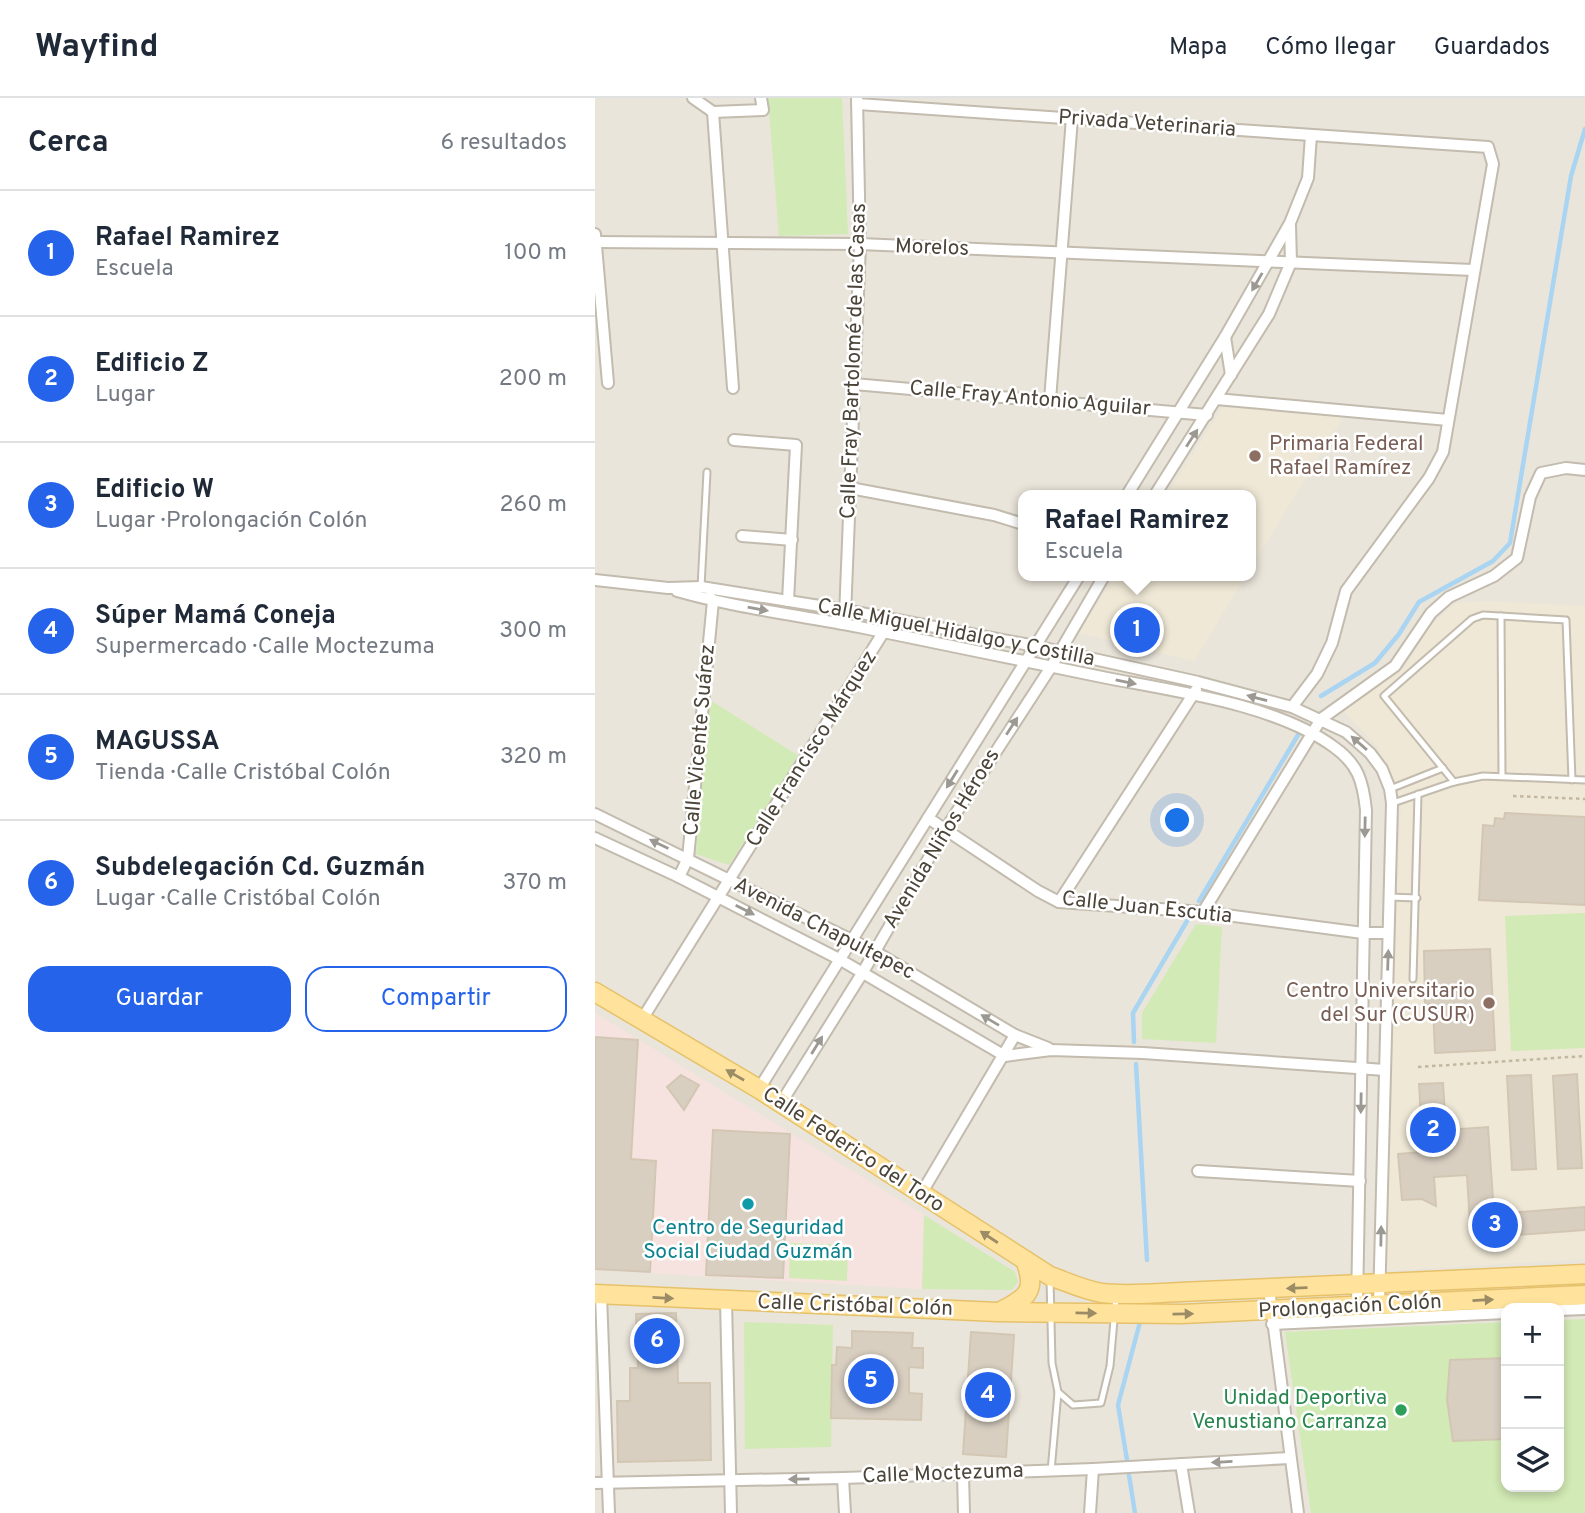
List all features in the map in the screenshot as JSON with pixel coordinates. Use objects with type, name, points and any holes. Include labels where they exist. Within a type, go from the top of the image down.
[{"type":"main road","name":"Calle Federico del Toro","points":[[595,992],[759,1089],[1050,1276],[1100,1293],[1116,1294]]},
{"type":"main road","points":[[998,1312],[1020,1301],[1029,1292],[1031,1282],[1025,1260]]},
{"type":"main road","name":"Prolongación Colón","points":[[1116,1294],[1357,1286],[1585,1274]]},
{"type":"main road","name":"Calle Cristóbal Colón","points":[[598,1294],[998,1312],[1114,1314]]},
{"type":"main road","name":"Prolongación Colón","points":[[1114,1314],[1271,1317],[1357,1305],[1585,1295]]},
{"type":"street","points":[[693,98],[713,112],[763,110],[761,98]]},
{"type":"street","name":"Privada Veterinaria","points":[[857,101],[1311,135]]},
{"type":"street","name":"Calle Fray Bartolomé de las Casas","points":[[844,624],[860,244],[857,101]]},
{"type":"street","points":[[713,112],[733,388]]},
{"type":"street","points":[[1050,400],[1073,118]]},
{"type":"street","points":[[1130,490],[1225,337],[1290,223],[1308,178],[1311,135],[1488,147],[1493,164],[1443,453],[1429,478],[1346,591],[1332,643],[1317,674],[1292,707]]},
{"type":"street","points":[[1158,490],[1269,314],[1291,262],[1290,223]]},
{"type":"street","points":[[595,239],[608,383]]},
{"type":"street","name":"Morelos","points":[[595,239],[722,244],[860,244],[1473,270]]},
{"type":"street","points":[[1225,337],[1231,375]]},
{"type":"street","name":"Calle Fray Antonio Aguilar","points":[[854,384],[1207,415]]},
{"type":"street","points":[[1216,399],[1448,420]]},
{"type":"street","points":[[734,440],[796,444],[787,601]]},
{"type":"street","points":[[1203,912],[1321,719],[1395,666],[1431,613],[1449,597],[1494,576],[1517,558],[1530,497],[1542,472],[1566,468],[1585,470]]},
{"type":"street","points":[[850,488],[994,515],[1018,522]]},
{"type":"street","points":[[741,536],[792,540]]},
{"type":"street","name":"Calle Miguel Hidalgo y Costilla","points":[[595,580],[668,589],[713,601],[885,632],[1195,696],[1279,717],[1335,747],[1353,766],[1363,784],[1366,810],[1357,1305]]},
{"type":"street","name":"Avenida Niños Héroes","points":[[759,1089],[1076,581]]},
{"type":"street","name":"Avenida Niños Héroes","points":[[781,1103],[863,972],[944,830],[1051,667],[1101,581]]},
{"type":"street","points":[[701,587],[713,601]]},
{"type":"street","name":"Calle Miguel Hidalgo y Costilla","points":[[668,589],[701,587],[845,610],[1035,646],[1198,682],[1292,707],[1346,732],[1370,753],[1382,769],[1392,803],[1379,1305]]},
{"type":"street","name":"Calle Vicente Suárez","points":[[679,877],[688,858],[713,601]]},
{"type":"street","name":"Calle Francisco Márquez","points":[[641,1021],[885,632],[888,618]]},
{"type":"street","points":[[1059,902],[1195,696],[1198,682]]},
{"type":"street","name":"Avenida Chapultepec","points":[[595,814],[851,939],[1016,1035],[1051,1049]]},
{"type":"street","name":"Calle Juan Escutia","points":[[928,818],[1059,902],[1203,912],[1363,933],[1388,933]]},
{"type":"street","name":"Avenida Chapultepec","points":[[595,838],[679,877],[839,959],[1005,1056],[1051,1049],[1385,1070]]},
{"type":"street","points":[[922,1194],[1016,1035]]},
{"type":"street","points":[[1198,1171],[1360,1181]]},
{"type":"street","points":[[1269,1289],[1298,1513]]},
{"type":"street","points":[[598,1294],[609,1513]]},
{"type":"street","points":[[726,1301],[731,1513]]},
{"type":"street","points":[[1564,1310],[1585,1309]]},
{"type":"street","name":"Prolongación Colón","points":[[1271,1317],[1501,1313]]},
{"type":"street","name":"Calle Moctezuma","points":[[595,1483],[1051,1471],[1290,1458]]},
{"type":"street","points":[[1181,1464],[1189,1513]]},
{"type":"street","points":[[1090,1513],[1093,1469]]},
{"type":"street","points":[[963,1474],[964,1513]]},
{"type":"street","points":[[843,1478],[845,1513]]},
{"type":"lane","points":[[701,587],[707,472]]},
{"type":"lane","points":[[1454,782],[1384,696],[1472,619],[1483,615],[1566,620],[1572,780]]},
{"type":"lane","points":[[1501,616],[1502,776]]},
{"type":"lane","points":[[1390,789],[1443,768]]},
{"type":"lane","points":[[1392,803],[1454,782],[1483,776],[1585,780]]},
{"type":"lane","points":[[1413,979],[1418,794]]},
{"type":"lane","points":[[1389,897],[1417,898]]},
{"type":"lane","points":[[1050,1276],[1052,1363],[1058,1392],[1051,1471]]},
{"type":"lane","points":[[1058,1392],[1073,1405],[1101,1403],[1110,1366],[1116,1294]]},
{"type":"path","points":[[1513,796],[1585,799]]},
{"type":"path","points":[[1418,1068],[1585,1056]]},
{"type":"shaded area","points":[[595,98],[1585,98],[1585,1513],[595,1513]]},
{"type":"shaded area","name":"Primaria Federal Rafael Ramírez","points":[[1223,407],[1343,417],[1256,560],[1256,490],[1170,490]]},
{"type":"shaded area","points":[[1112,581],[1243,581],[1194,661],[1079,633]]},
{"type":"shaded area","name":"Centro Universitario del Sur (CUSUR)","points":[[1486,601],[1585,606],[1585,1259],[1383,1271],[1401,800],[1378,747],[1343,710],[1405,667],[1431,625],[1456,603]]},
{"type":"shaded area","points":[[595,1013],[924,1215],[922,1289],[595,1270]]},
{"type":"green space","points":[[768,98],[842,98],[848,234],[779,236]]},
{"type":"green space","points":[[710,700],[799,756],[729,865],[696,854]]},
{"type":"green space","points":[[1585,913],[1585,1048],[1511,1051],[1505,916]]},
{"type":"green space","points":[[1196,924],[1222,927],[1216,1043],[1142,1039],[1142,1013]]},
{"type":"green space","points":[[924,1215],[1015,1272],[1018,1282],[1012,1290],[922,1289]]},
{"type":"green space","points":[[790,1243],[848,1245],[847,1281],[789,1278]]},
{"type":"green space","name":"Unidad Deportiva Venustiano Carranza","points":[[1585,1319],[1585,1513],[1311,1513],[1285,1332],[1501,1322],[1501,1492],[1564,1492],[1564,1320]]},
{"type":"green space","points":[[744,1322],[833,1325],[831,1447],[745,1449]]},
{"type":"building","points":[[1505,813],[1585,817],[1585,905],[1479,900],[1483,825],[1494,826],[1495,818],[1504,819]]},
{"type":"building","points":[[1490,949],[1495,1050],[1435,1053],[1433,1004],[1425,1004],[1424,951]]},
{"type":"building","points":[[595,1037],[638,1040],[631,1159],[656,1161],[650,1272],[595,1269]]},
{"type":"building","points":[[1577,1074],[1582,1168],[1558,1169],[1553,1076]]},
{"type":"building","points":[[681,1075],[699,1085],[684,1110],[667,1087]]},
{"type":"building","points":[[1531,1075],[1536,1169],[1512,1170],[1507,1076]]},
{"type":"building","points":[[1443,1083],[1446,1130],[1488,1127],[1494,1214],[1585,1207],[1585,1230],[1477,1238],[1477,1229],[1470,1225],[1467,1175],[1434,1177],[1436,1206],[1422,1199],[1402,1200],[1398,1154],[1423,1152],[1419,1084]]},
{"type":"building","name":"Centro de Seguridad Social Ciudad Guzmán","points":[[713,1130],[790,1134],[783,1278],[706,1275]]},
{"type":"building","points":[[676,1313],[678,1383],[710,1383],[711,1460],[618,1462],[617,1401],[630,1401],[630,1368],[638,1368],[636,1314]]},
{"type":"building","points":[[852,1331],[913,1333],[912,1348],[923,1348],[923,1368],[909,1367],[909,1393],[922,1394],[921,1420],[831,1418],[832,1365],[836,1365],[837,1347],[852,1348]]},
{"type":"building","points":[[971,1332],[1014,1335],[1006,1457],[963,1454]]},
{"type":"building","points":[[1501,1358],[1501,1439],[1453,1441],[1447,1400],[1450,1360]]},
{"type":"waterway","points":[[1321,696],[1375,663],[1399,634],[1419,602],[1493,561],[1510,543],[1571,176],[1585,129]]},
{"type":"waterway","points":[[1199,901],[1298,735]]},
{"type":"waterway","points":[[1134,1042],[1133,1013],[1187,921]]},
{"type":"waterway","points":[[1136,1064],[1147,1260]]},
{"type":"waterway","points":[[1127,1460],[1118,1405],[1140,1322]]},
{"type":"waterway","points":[[1129,1475],[1135,1513]]},
{"type":"place","name":"Primaria Federal Rafael Ramírez","points":[[1255,456]]},
{"type":"place","name":"Rafael Ramirez","points":[[1137,630]]},
{"type":"place","name":"Centro Universitario del Sur (CUSUR)","points":[[1489,1003]]},
{"type":"place","name":"Edificio Z","points":[[1433,1130]]},
{"type":"place","name":"Centro de Seguridad Social Ciudad Guzmán","points":[[748,1204]]},
{"type":"place","name":"Edificio W","points":[[1495,1225]]},
{"type":"place","name":"Subdelegación Cd. Guzmán","points":[[657,1341]]},
{"type":"place","name":"MAGUSSA","points":[[871,1381]]},
{"type":"place","name":"Súper Mamá Coneja","points":[[988,1395]]},
{"type":"place","name":"Unidad Deportiva Venustiano Carranza","points":[[1401,1410]]}]
